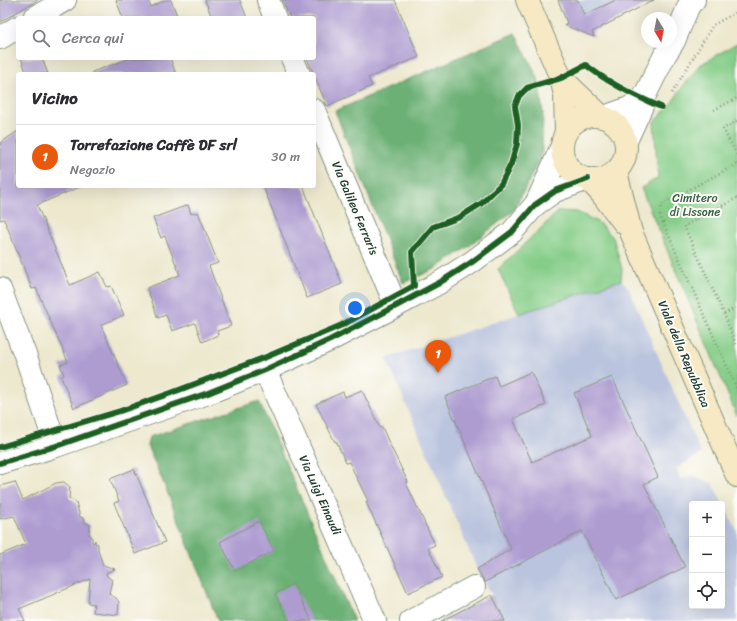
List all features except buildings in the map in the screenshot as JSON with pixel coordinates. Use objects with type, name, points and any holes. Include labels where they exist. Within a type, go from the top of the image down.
[{"type":"street","points":[[37,16],[65,0]]},
{"type":"street","points":[[268,0],[274,16]]},
{"type":"street","name":"Viale della Repubblica","points":[[527,0],[560,78],[565,95],[566,114],[563,156],[571,170],[580,177],[588,179],[601,193],[630,232]]},
{"type":"street","points":[[652,103],[665,55],[674,41],[689,5],[694,0]]},
{"type":"street","points":[[0,38],[16,28]]},
{"type":"street","points":[[293,60],[298,72]]},
{"type":"street","name":"Viale della Repubblica","points":[[560,78],[603,116],[614,122],[622,130],[626,141]]},
{"type":"street","points":[[536,205],[564,139],[572,124],[582,118],[593,115],[603,116],[652,103]]},
{"type":"street","points":[[0,463],[56,446],[208,393],[265,370],[330,340],[439,283],[472,262],[512,232],[536,205],[555,191],[588,179],[602,179],[616,172],[623,163],[627,152],[626,141],[642,106],[652,103]]},
{"type":"street","name":"Via Galileo Ferraris","points":[[316,115],[396,306]]},
{"type":"street","name":"Viale della Repubblica","points":[[616,172],[630,232],[737,476]]},
{"type":"street","points":[[0,289],[27,360],[56,446]]},
{"type":"street","name":"Via Luigi Einaudi","points":[[265,370],[375,621]]},
{"type":"street","points":[[411,621],[474,587]]},
{"type":"path","points":[[652,103],[669,98],[712,25],[737,12]]},
{"type":"path","points":[[714,110],[737,98]]},
{"type":"path","points":[[737,121],[723,129],[737,155]]},
{"type":"path","points":[[737,164],[662,204],[660,216],[737,389]]},
{"type":"path","points":[[737,198],[684,226],[724,314],[737,347]]},
{"type":"path","points":[[724,314],[737,308]]},
{"type":"shaded area","points":[[558,0],[653,0],[587,34],[568,27]]},
{"type":"shaded area","points":[[621,280],[628,287],[701,454],[676,468],[680,479],[692,475],[712,483],[721,501],[689,501],[689,609],[725,609],[725,508],[737,531],[737,621],[441,621],[492,595],[477,569],[386,358]]},
{"type":"green space","points":[[515,33],[538,78],[543,113],[542,152],[513,211],[468,247],[435,269],[403,283],[335,111]]},
{"type":"green space","name":"Cimitero di Lissone","points":[[737,43],[737,416],[641,188],[658,178],[654,122],[671,104],[700,65]]},
{"type":"green space","points":[[559,211],[577,212],[598,222],[613,237],[622,269],[621,280],[519,314],[498,269]]},
{"type":"green space","points":[[259,401],[354,621],[218,621],[164,484],[147,446],[149,437]]},
{"type":"cycle path","points":[[0,447],[120,411],[266,357],[342,325],[414,286],[412,252],[433,227],[460,217],[482,203],[501,184],[511,164],[517,144],[518,125],[515,106],[519,96],[527,88],[561,78],[586,65],[603,78],[622,89],[661,107]]},
{"type":"cycle path","points":[[0,463],[56,446],[208,393],[265,370],[330,340],[439,283],[472,262],[512,232],[535,205],[555,191],[588,179]]},
{"type":"place","name":"Torrefazione Caffè DF srl","points":[[438,373]]}]
